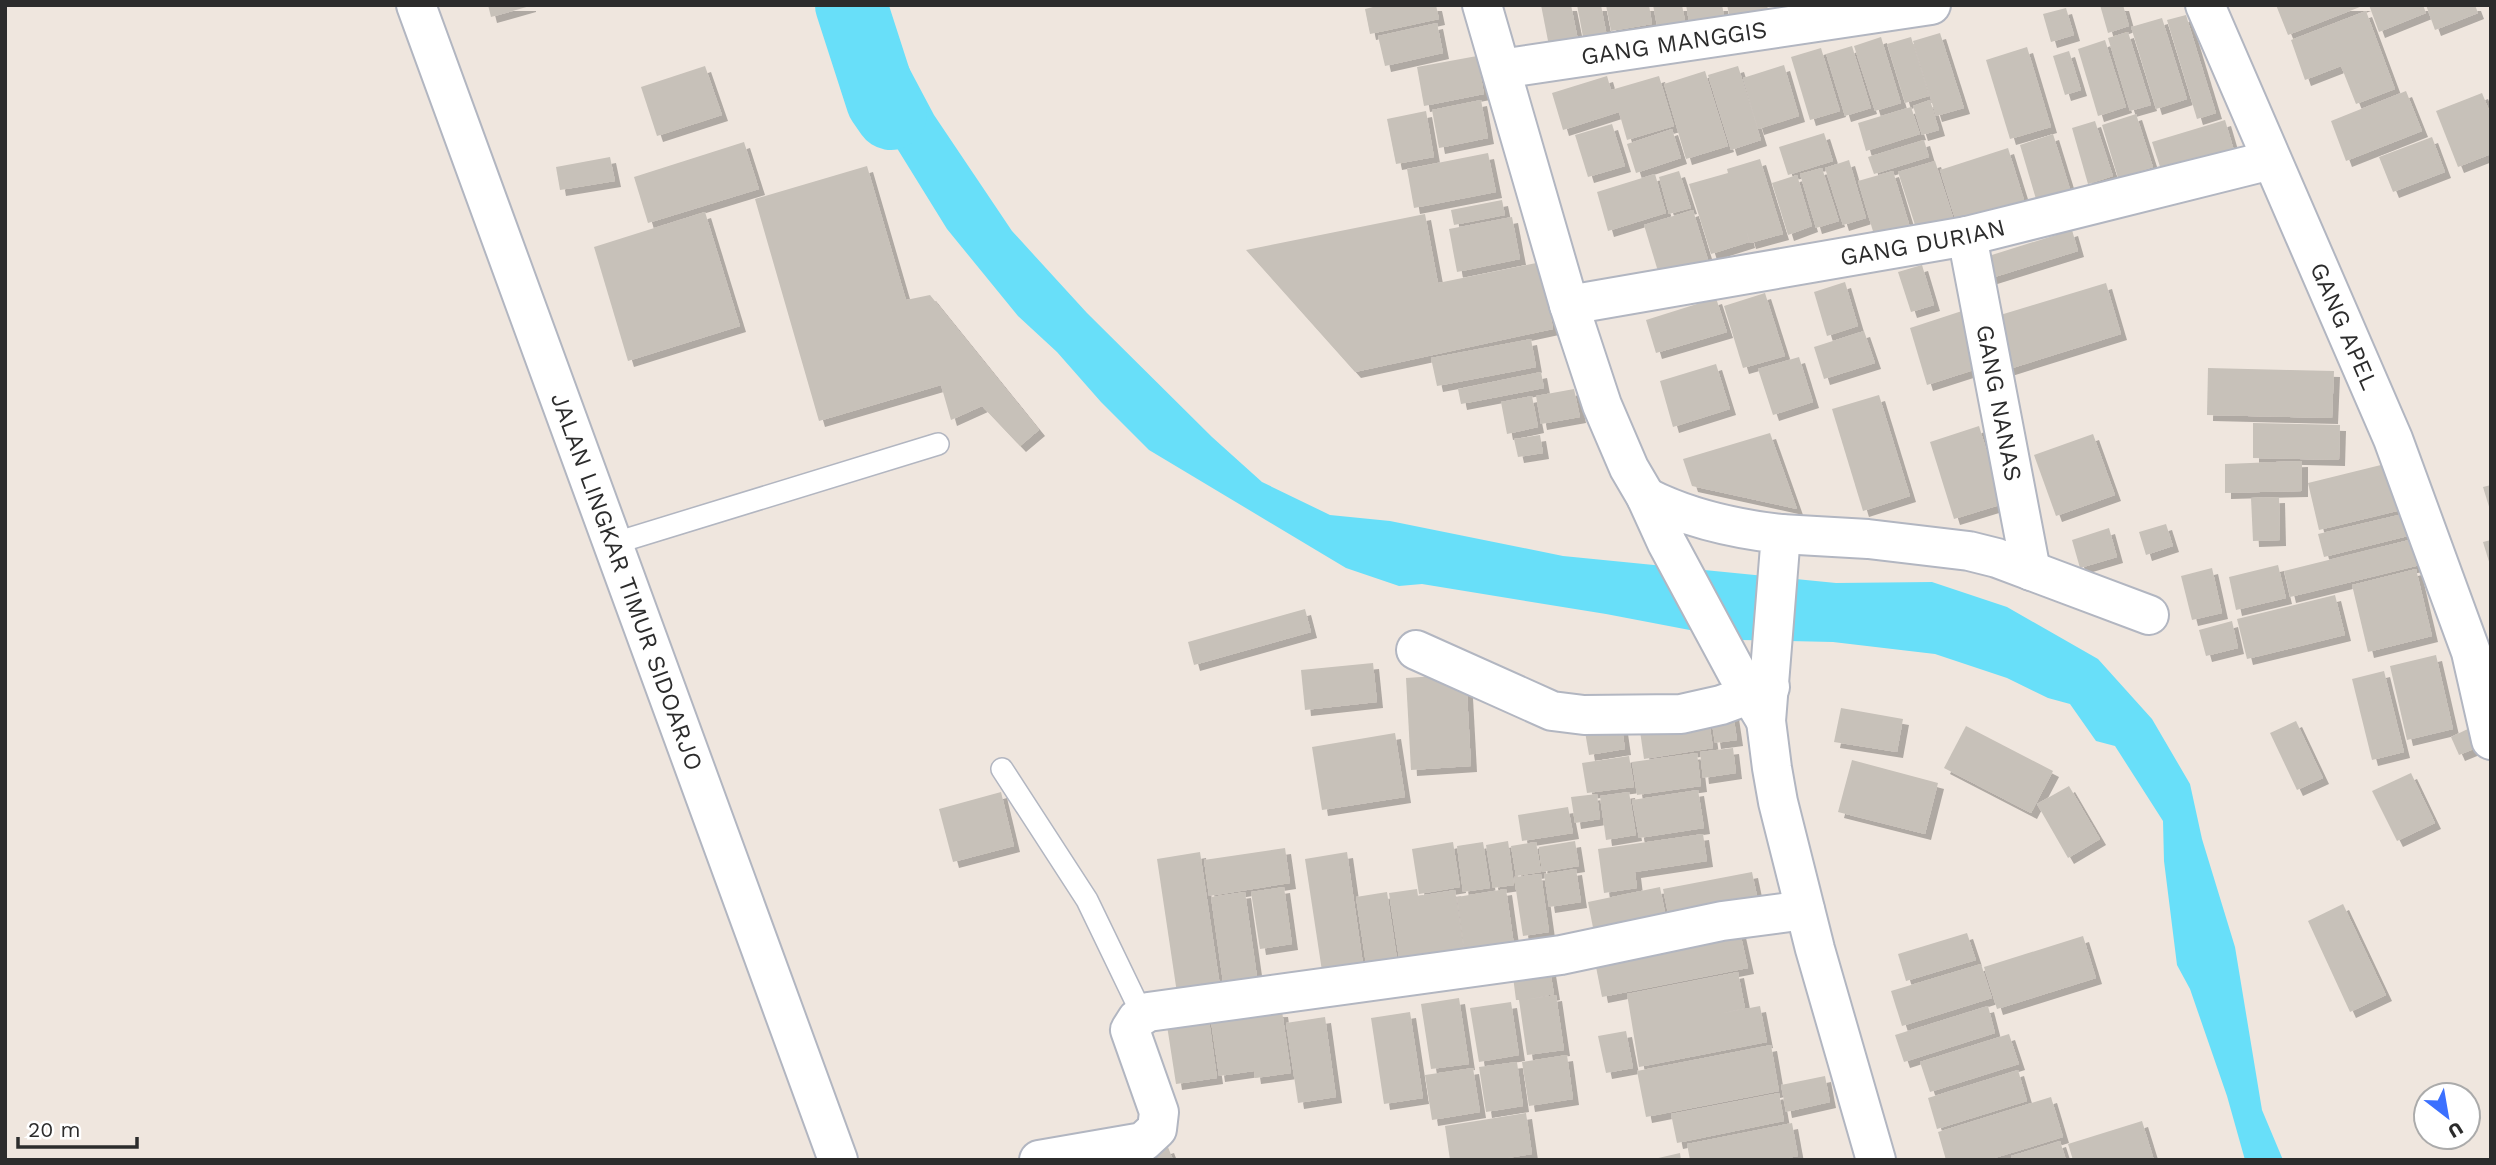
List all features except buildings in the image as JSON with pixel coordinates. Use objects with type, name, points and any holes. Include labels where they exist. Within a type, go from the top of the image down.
[{"type":"street","name":"JALAN LINGKAR TIMUR SIDOARJO","points":[[416,5],[838,1160]]},
{"type":"street","points":[[1482,5],[1569,305],[1602,405],[1629,468],[1667,543],[1759,690]]},
{"type":"street","name":"GANG MANGGIS","points":[[1501,69],[1931,5]]},
{"type":"street","name":"GANG APEL","points":[[2205,5],[2393,439],[2481,650],[2491,740]]},
{"type":"street","name":"GANG DURIAN","points":[[1569,305],[1967,236],[2271,160]]},
{"type":"street","name":"GANG NANAS","points":[[1967,236],[2031,570]]},
{"type":"street","points":[[1646,497],[1662,505],[1746,530],[1779,550],[1868,539],[1969,551],[2031,570],[2149,615]]},
{"type":"street","points":[[1779,550],[1759,690],[1778,802],[1805,910],[1876,1160]]},
{"type":"street","points":[[1416,650],[1552,711],[1584,715],[1681,714],[1721,705],[1759,690]]},
{"type":"street","points":[[1039,1160],[1143,1142],[1157,1129],[1159,1112],[1130,1030],[1142,1014],[1562,955],[1722,921],[1805,910]]},
{"type":"lane","points":[[612,544],[938,444]]},
{"type":"lane","points":[[1002,769],[1087,900],[1142,1014]]},
{"type":"water","points":[[881,15],[934,115],[1012,231],[1087,313],[1212,437],[1262,482],[1330,515],[1390,521],[1563,556],[1836,583],[1932,582],[2007,607],[2098,659],[2152,719],[2190,784],[2202,839],[2235,947],[2262,1110],[2283,1160],[2245,1160],[2227,1096],[2190,989],[2177,965],[2164,861],[2163,821],[2115,746],[2096,741],[2070,704],[2048,698],[2007,678],[1935,654],[1833,642],[1742,640],[1606,614],[1422,584],[1399,586],[1346,568],[1149,450],[1101,402],[1057,352],[1018,316],[947,229],[869,103],[835,28]]},
{"type":"waterway","points":[[851,5],[882,101],[891,114]]}]
